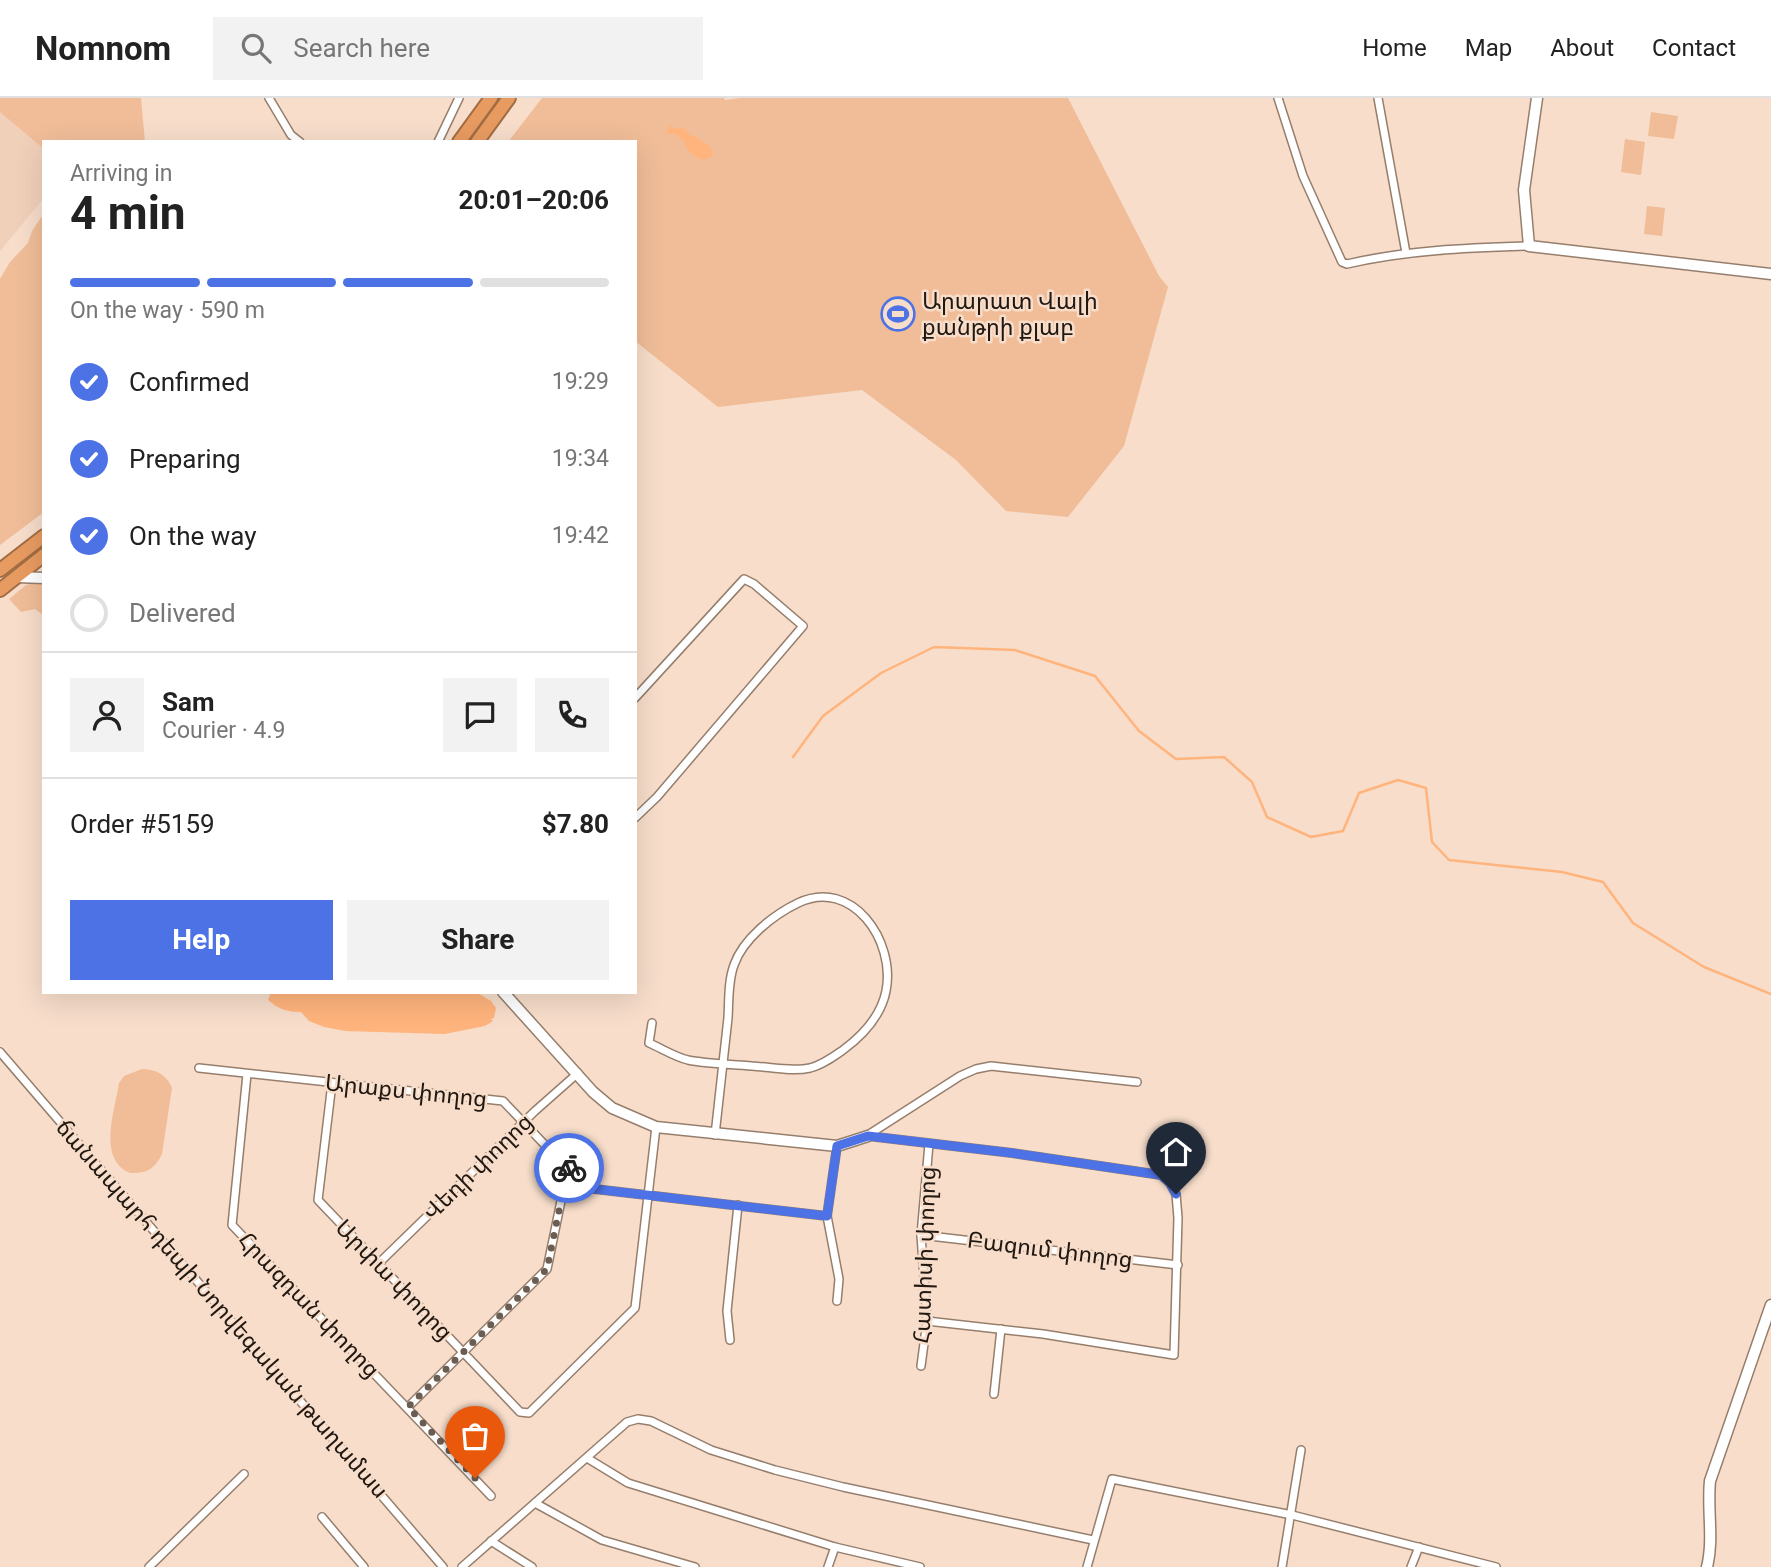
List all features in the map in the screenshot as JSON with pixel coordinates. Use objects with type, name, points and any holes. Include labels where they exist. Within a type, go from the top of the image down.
[{"type":"highway","points":[[460,140],[491,98]]},
{"type":"highway","points":[[478,140],[509,98]]},
{"type":"highway","points":[[0,570],[42,538]]},
{"type":"highway","points":[[0,590],[42,557]]},
{"type":"street","points":[[269,98],[291,135],[297,140]]},
{"type":"street","points":[[439,140],[459,98]]},
{"type":"street","points":[[1278,98],[1303,176],[1342,262],[1347,264],[1405,253],[1529,246],[1771,274]]},
{"type":"street","points":[[1378,98],[1405,253]]},
{"type":"street","points":[[1529,246],[1524,190],[1537,98]]},
{"type":"street","points":[[17,577],[42,578]]},
{"type":"street","points":[[637,696],[744,579],[754,584],[803,626],[657,797],[637,816]]},
{"type":"street","points":[[652,1023],[649,1043],[686,1060],[723,1063],[797,1069],[811,1068],[838,1053],[859,1036],[880,1008],[887,981],[881,944],[867,919],[837,897],[817,897],[794,905],[756,934],[739,955],[733,968],[723,1063],[715,1135]]},
{"type":"street","points":[[505,994],[593,1092],[612,1108],[656,1127],[837,1146],[868,1136],[960,1076],[976,1069],[991,1066],[1137,1082]]},
{"type":"street","name":"ճանապարհ դեպի Նորվեգական թաղամաս","points":[[0,1052],[443,1567]]},
{"type":"street","name":"Արաքս փողոց","points":[[199,1068],[503,1101],[586,1188],[827,1216]]},
{"type":"street","name":"Վեդի փողոց","points":[[379,1263],[578,1073]]},
{"type":"street","name":"Հրազդան փողոց","points":[[247,1074],[232,1225],[491,1496]]},
{"type":"street","name":"Արփա փողոց","points":[[332,1083],[318,1200],[520,1412],[529,1413],[635,1308],[656,1127]]},
{"type":"street","points":[[868,1136],[1161,1175],[1170,1183],[1176,1194],[1178,1265],[1174,1355],[1001,1329],[927,1321]]},
{"type":"street","name":"Հատիսի փողոց","points":[[921,1366],[927,1321],[921,1235],[929,1144]]},
{"type":"street","points":[[837,1146],[827,1216],[839,1279],[837,1301]]},
{"type":"street","points":[[408,1407],[547,1269],[568,1167]]},
{"type":"street","points":[[730,1340],[727,1311],[738,1205]]},
{"type":"street","name":"Բազում փողոց","points":[[921,1235],[1178,1265]]},
{"type":"street","points":[[1707,1567],[1712,1549],[1708,1507],[1710,1481],[1771,1305]]},
{"type":"street","points":[[994,1394],[1001,1329]]},
{"type":"street","points":[[462,1567],[627,1422],[638,1419],[651,1422],[711,1450],[775,1470],[843,1488],[1093,1541]]},
{"type":"street","points":[[1282,1567],[1301,1450]]},
{"type":"street","points":[[587,1458],[628,1483],[835,1547],[920,1567]]},
{"type":"street","points":[[149,1567],[244,1474]]},
{"type":"street","points":[[1087,1567],[1112,1479],[1292,1515],[1496,1567]]},
{"type":"street","points":[[535,1503],[602,1540],[695,1567]]},
{"type":"street","points":[[322,1517],[364,1567]]},
{"type":"street","points":[[491,1541],[532,1567]]},
{"type":"street","points":[[828,1567],[835,1547]]},
{"type":"street","points":[[1411,1567],[1419,1547]]},
{"type":"shaded area","points":[[0,98],[141,98],[145,140],[42,140],[42,147],[0,112]]},
{"type":"shaded area","name":"Արարատ Վալի քանթրի քլաբ","points":[[542,98],[1068,98],[1159,276],[1168,287],[1124,446],[1068,517],[1006,511],[956,460],[862,390],[718,407],[637,343],[637,140],[510,140]]},
{"type":"shaded area","points":[[0,111],[42,146],[42,200],[0,251]]},
{"type":"shaded area","points":[[1651,112],[1678,116],[1674,139],[1648,136]]},
{"type":"shaded area","points":[[670,126],[676,129],[682,127],[691,136],[710,146],[713,152],[711,157],[700,159],[693,155],[685,142],[675,134],[668,134],[667,129]]},
{"type":"shaded area","points":[[1625,139],[1645,142],[1641,175],[1621,172]]},
{"type":"shaded area","points":[[1647,206],[1665,208],[1662,236],[1644,234]]},
{"type":"shaded area","points":[[42,216],[42,514],[0,545],[0,279],[10,262],[28,243]]},
{"type":"shaded area","points":[[42,583],[42,614],[35,609],[21,612],[9,599],[26,585]]},
{"type":"shaded area","points":[[270,994],[479,994],[491,1001],[496,1008],[494,1018],[491,1019],[493,1021],[485,1026],[445,1034],[345,1031],[309,1021],[301,1012],[287,1011],[268,1000]]},
{"type":"shaded area","points":[[142,1069],[160,1074],[172,1088],[162,1154],[149,1170],[130,1173],[120,1166],[114,1157],[111,1145],[112,1120],[119,1083],[124,1076]]},
{"type":"waterway","points":[[793,757],[823,716],[881,673],[934,647],[1015,650],[1095,676],[1139,731],[1176,759],[1224,757],[1252,782],[1267,817],[1311,837],[1343,831],[1359,793],[1398,780],[1426,788],[1432,842],[1449,860],[1562,872],[1603,882],[1633,923],[1704,967],[1771,994]]},
{"type":"way so far","points":[[475,1478],[408,1407],[547,1269],[569,1168]]},
{"type":"place","name":"Արարատ Վալի քանթրի քլաբ","points":[[898,314]]},
{"type":"route","points":[[569,1168],[586,1188],[827,1216],[837,1146],[868,1136],[1012,1153],[1161,1175],[1170,1183],[1176,1194]]}]
